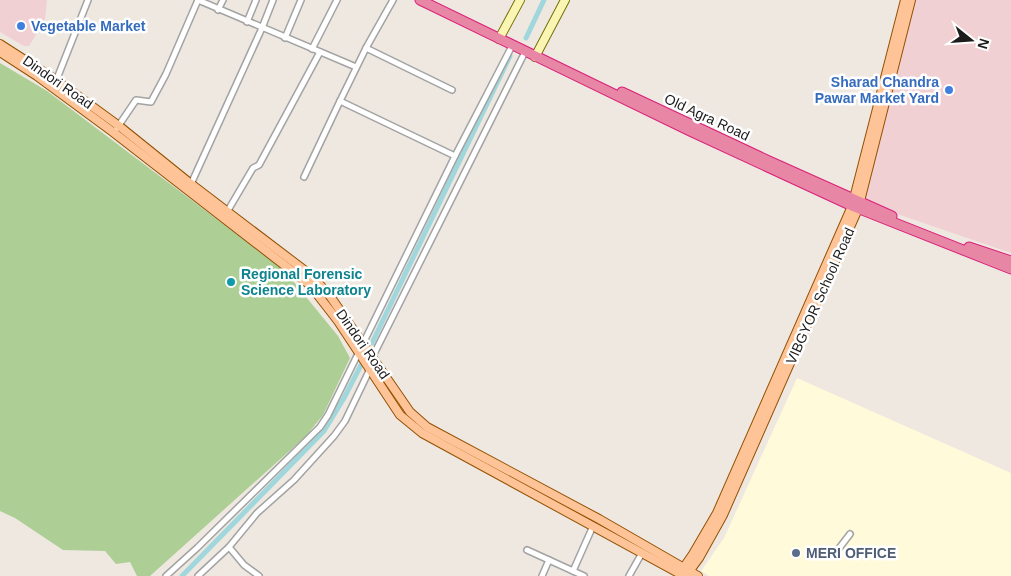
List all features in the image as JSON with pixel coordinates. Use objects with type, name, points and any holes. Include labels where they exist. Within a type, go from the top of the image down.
[{"type":"highway","points":[[420,0],[500,36]]},
{"type":"highway","points":[[432,0],[500,36],[525,52],[537,55],[690,131],[856,204],[1011,269]]},
{"type":"highway","points":[[856,204],[878,210],[932,233],[1011,262]]},
{"type":"main road","name":"VIBGYOR School Road","points":[[684,573],[723,516],[856,204],[909,0]]},
{"type":"main road","name":"Dindori Road","points":[[0,44],[56,80],[119,126],[227,212],[312,276],[330,296],[410,412],[427,427],[599,519],[684,573],[698,576]]},
{"type":"main road","points":[[0,52],[113,132],[310,285],[338,321],[400,415],[422,433],[684,573]]},
{"type":"street","points":[[55,90],[56,80],[88,0]]},
{"type":"street","points":[[113,132],[136,100],[151,102],[166,74],[198,0],[356,68]]},
{"type":"street","points":[[218,10],[223,0]]},
{"type":"street","points":[[247,22],[256,0]]},
{"type":"street","points":[[192,184],[273,0]]},
{"type":"street","points":[[285,38],[301,0]]},
{"type":"street","points":[[312,49],[337,0]]},
{"type":"street","points":[[304,177],[366,48],[393,0]]},
{"type":"street","points":[[500,36],[520,0]]},
{"type":"street","points":[[537,55],[565,0]]},
{"type":"street","points":[[166,576],[320,427],[360,353],[513,44]]},
{"type":"street","points":[[366,48],[452,90]]},
{"type":"street","points":[[227,212],[253,168],[259,165],[320,52]]},
{"type":"street","points":[[198,576],[229,547],[257,513],[294,480],[345,421],[368,366],[525,52]]},
{"type":"street","points":[[340,101],[456,156]]},
{"type":"street","points":[[573,571],[593,526]]},
{"type":"street","points":[[837,551],[850,534]]},
{"type":"street","points":[[229,547],[244,566],[258,576]]},
{"type":"street","points":[[527,550],[584,576]]},
{"type":"street","points":[[629,576],[642,552]]},
{"type":"street","points":[[542,576],[550,560]]},
{"type":"shaded area","name":"Vegetable Market","points":[[0,0],[47,0],[45,20],[29,46],[24,46],[0,32]]},
{"type":"shaded area","name":"Sharad Chandra Pawar Market Yard","points":[[910,0],[1011,0],[1011,253],[871,205],[863,196]]},
{"type":"shaded area","points":[[797,378],[1011,473],[1011,576],[709,576],[701,571],[724,538]]},
{"type":"green space","points":[[0,63],[47,91],[284,270],[338,336],[350,358],[323,415],[306,436],[150,576],[137,576],[130,562],[116,564],[105,551],[63,550],[15,518],[0,511]]},
{"type":"waterway","points":[[526,38],[544,0]]},
{"type":"waterway","points":[[372,343],[510,56]]},
{"type":"waterway","points":[[182,576],[324,431],[362,363]]},
{"type":"place","name":"Vegetable Market","points":[[21,26]]},
{"type":"place","name":"Sharad Chandra Pawar Market Yard","points":[[949,90]]},
{"type":"place","name":"Regional Forensic Science Laboratory","points":[[231,282]]},
{"type":"place","name":"MERI OFFICE","points":[[796,553]]}]
